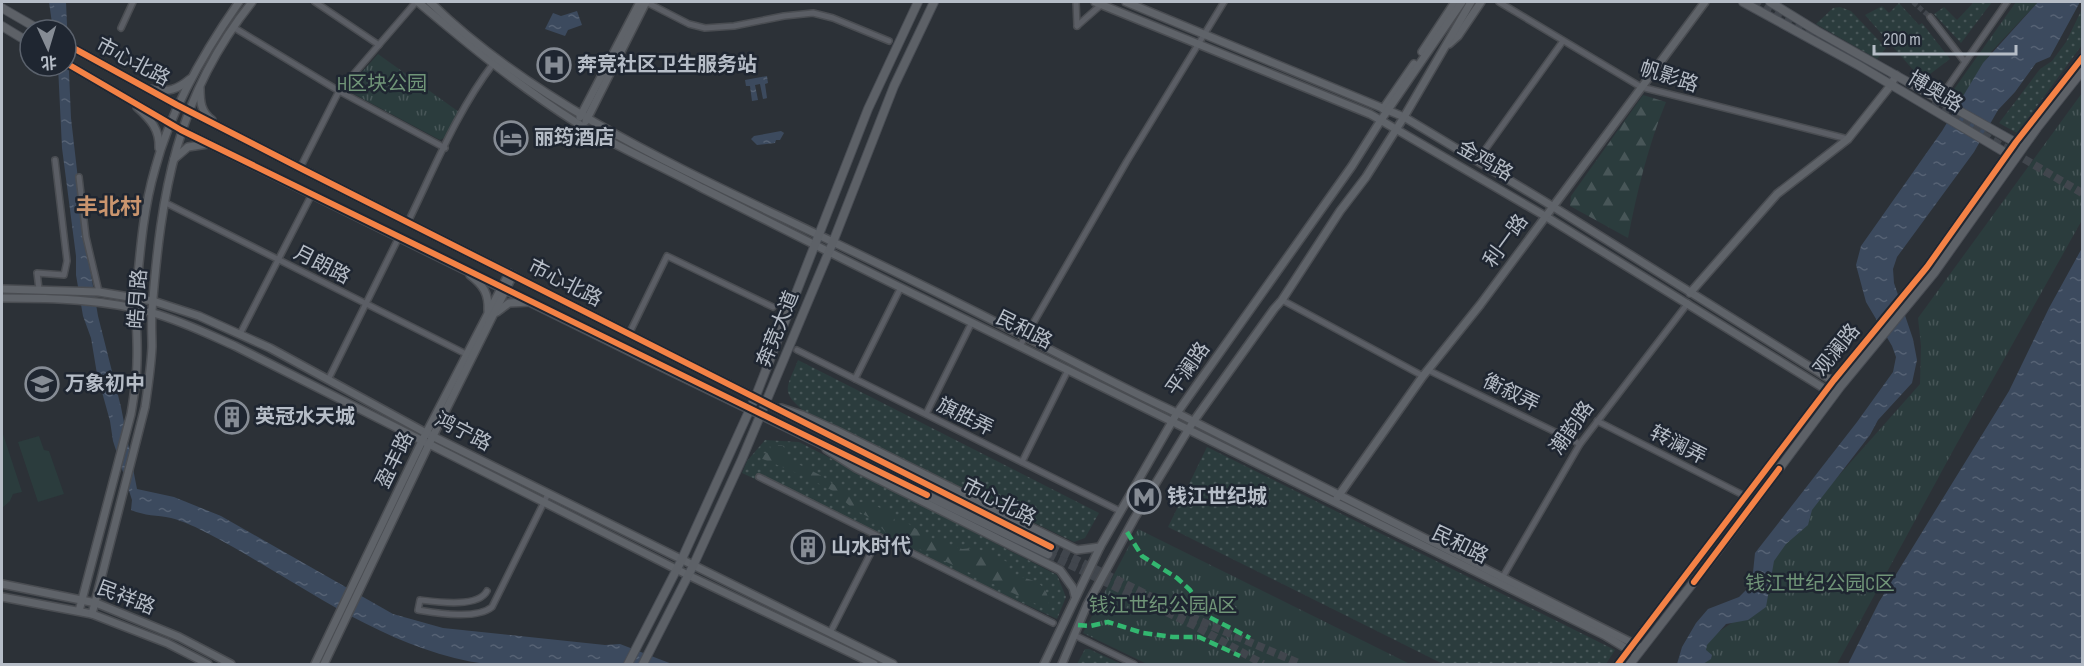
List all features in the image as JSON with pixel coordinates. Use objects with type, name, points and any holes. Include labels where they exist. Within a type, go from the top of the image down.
[{"type":"main road","name":"皓月路","points":[[79,611],[136,390],[136,299],[144,217],[158,158],[177,105],[239,2]]},
{"type":"main road","name":"皓月路","points":[[92,614],[148,386],[153,301],[164,202],[172,161],[181,130],[200,82],[225,37],[252,2]]},
{"type":"main road","name":"民和路","points":[[417,2],[493,64],[581,125],[827,253],[1172,421],[1191,426],[1635,647]]},
{"type":"main road","name":"民和路","points":[[430,2],[489,51],[585,116],[703,179],[1026,337],[1128,391],[1177,413],[1191,426]]},
{"type":"main road","points":[[581,125],[640,2]]},
{"type":"main road","points":[[585,116],[646,2]]},
{"type":"main road","name":"奔竞大道","points":[[628,664],[679,564],[750,410],[868,109],[918,2]]},
{"type":"main road","name":"奔竞大道","points":[[643,664],[693,566],[766,404],[894,86],[934,2]]},
{"type":"main road","name":"金鸡路","points":[[1126,2],[1404,117],[1834,380],[1840,387]]},
{"type":"main road","points":[[1386,110],[1455,2]]},
{"type":"main road","points":[[1386,110],[1462,2]]},
{"type":"main road","points":[[1445,48],[1471,2]]},
{"type":"main road","points":[[1445,48],[1458,36],[1481,2]]},
{"type":"main road","name":"利一路","points":[[1337,499],[1426,373],[1480,305],[1705,2]]},
{"type":"main road","name":"博奥路","points":[[1743,2],[1891,85],[2015,159]]},
{"type":"main road","name":"博奥路","points":[[1770,2],[1817,31],[2020,145]]},
{"type":"main road","name":"金鸡路","points":[[1099,3],[1370,114],[1545,216],[1834,395]]},
{"type":"main road","points":[[2,8],[19,18]]},
{"type":"main road","points":[[2,26],[18,36]]},
{"type":"main road","name":"平澜路","points":[[1062,664],[1088,604],[1116,551],[1191,426],[1282,300],[1340,211],[1366,177],[1445,48]]},
{"type":"main road","name":"市心北路","points":[[78,50],[177,105],[755,398],[1050,551],[760,415],[181,130],[78,70]]},
{"type":"main road","name":"观澜路","points":[[1618,664],[1635,647],[1840,387],[1934,273],[2015,159],[2020,145],[2082,58]]},
{"type":"main road","name":"观澜路","points":[[1630,664],[1636,656],[1635,647],[1745,496],[1834,380],[1927,267],[2007,154],[2020,145],[2082,70]]},
{"type":"main road","points":[[1690,293],[1777,194],[1848,139],[1891,85],[1896,75]]},
{"type":"main road","points":[[149,89],[170,91],[180,87],[192,77]]},
{"type":"main road","points":[[200,82],[201,107],[205,115],[221,127]]},
{"type":"main road","points":[[129,99],[154,125],[159,143],[158,158]]},
{"type":"main road","name":"平澜路","points":[[1044,664],[1100,547],[1172,421],[1352,166],[1386,110]]},
{"type":"main road","points":[[172,161],[188,147],[197,144],[211,144]]},
{"type":"main road","points":[[461,267],[482,285],[487,293],[491,314],[509,303],[532,302]]},
{"type":"main road","name":"盈丰路","points":[[315,664],[511,274]]},
{"type":"main road","name":"鸿宁路","points":[[2,289],[97,292],[153,301],[199,316],[240,334],[548,494],[679,564],[688,575],[862,662],[874,664]]},
{"type":"main road","name":"鸿宁路","points":[[2,298],[98,302],[152,312],[177,320],[235,346],[544,502],[679,564],[693,566],[893,664]]},
{"type":"main road","name":"盈丰路","points":[[429,434],[466,354],[491,314]]},
{"type":"main road","points":[[766,404],[802,415],[835,430],[1077,550],[1100,547]]},
{"type":"main road","points":[[803,435],[856,468],[1060,570],[1074,588],[1075,596]]},
{"type":"main road","name":"盈丰路","points":[[324,664],[425,442]]},
{"type":"main road","name":"民祥路","points":[[2,584],[96,603],[179,637],[231,664]]},
{"type":"main road","name":"民祥路","points":[[2,597],[92,614],[167,643],[208,664]]},
{"type":"street","points":[[121,28],[133,2]]},
{"type":"street","points":[[315,2],[379,45]]},
{"type":"street","points":[[300,168],[339,92],[417,2]]},
{"type":"street","points":[[646,2],[689,24],[705,28],[734,26],[813,13],[833,18],[889,41]]},
{"type":"street","points":[[1076,2],[1077,26],[1099,3]]},
{"type":"street","points":[[1020,346],[1127,161],[1224,2]]},
{"type":"street","name":"帆影路","points":[[1498,2],[1641,87],[1848,139]]},
{"type":"street","points":[[1943,100],[1965,62],[2007,2]]},
{"type":"street","points":[[1930,17],[1965,62]]},
{"type":"street","points":[[233,26],[339,92],[445,148]]},
{"type":"street","points":[[1477,161],[1563,40]]},
{"type":"street","points":[[408,222],[479,82],[493,64]]},
{"type":"street","points":[[39,289],[37,273],[64,275],[67,261],[55,160]]},
{"type":"street","points":[[79,177],[86,237],[97,292]]},
{"type":"street","points":[[240,334],[312,194]]},
{"type":"street","name":"月朗路","points":[[164,202],[466,354]]},
{"type":"street","points":[[328,380],[399,237]]},
{"type":"street","points":[[629,334],[667,256],[773,307]]},
{"type":"street","points":[[855,379],[901,288]]},
{"type":"street","name":"衡叙弄","points":[[1282,300],[1426,373],[1580,444]]},
{"type":"street","name":"潮韵路","points":[[1500,580],[1580,444],[1688,303]]},
{"type":"street","points":[[926,414],[972,322]]},
{"type":"street","name":"旗胜弄","points":[[797,350],[1120,512]]},
{"type":"street","points":[[1022,462],[1068,370]]},
{"type":"street","name":"转澜弄","points":[[1597,421],[1745,496]]},
{"type":"street","points":[[759,477],[1053,623]]},
{"type":"street","points":[[487,591],[472,602],[420,600],[418,610],[448,614],[479,613],[492,607],[548,494]]},
{"type":"street","points":[[830,633],[879,537]]},
{"type":"street","points":[[1074,636],[1134,664]]},
{"type":"green space","points":[[1974,2],[1992,2],[1961,43],[1934,14],[1944,7],[1957,20]]},
{"type":"green space","points":[[2016,2],[2038,2],[1991,52],[1959,103],[1952,92]]},
{"type":"green space","points":[[1899,3],[1919,25],[1922,23],[1950,59],[1922,80],[1865,15],[1882,6],[1889,13]]},
{"type":"green space","points":[[1840,7],[1851,11],[1886,48],[1877,59],[1816,24],[1833,8]]},
{"type":"green space","points":[[2082,9],[2082,45],[2017,133],[1999,123],[2040,69],[2052,61],[2066,42]]},
{"type":"green space","name":"H区块公园","points":[[378,54],[459,112],[446,137],[440,140],[350,92],[349,87]]},
{"type":"green space","name":"钱江世纪公园C区","points":[[2082,93],[2082,220],[1837,664],[1691,664],[1693,649],[1760,604],[1769,562],[1803,516],[1920,384],[1921,346],[1918,318]]},
{"type":"green space","points":[[1643,95],[1666,102],[1644,169],[1628,238],[1570,206],[1571,196]]},
{"type":"green space","points":[[798,360],[1099,513],[1085,538],[1074,542],[806,413],[792,400],[788,389]]},
{"type":"green space","points":[[2,431],[22,492],[13,494],[10,501],[2,508]]},
{"type":"green space","points":[[39,436],[44,450],[49,451],[64,494],[38,502],[18,442]]},
{"type":"green space","points":[[765,440],[799,442],[1057,575],[1066,597],[1057,619],[742,473],[747,461]]},
{"type":"green space","points":[[770,445],[782,445],[786,450],[786,458],[822,476],[858,502],[871,503],[893,515],[895,521],[906,522],[928,537],[962,549],[974,548],[994,554],[1007,562],[1007,569],[1013,576],[1040,584],[1047,594],[1049,610],[887,534],[875,521],[851,507],[833,491],[760,458],[761,454],[771,452]]},
{"type":"green space","points":[[1207,447],[1615,650],[1606,664],[1443,664],[1168,527]]},
{"type":"green space","name":"钱江世纪公园A区","points":[[1138,529],[1410,664],[1147,664],[1083,633]]},
{"type":"green space","points":[[1085,649],[1089,649],[1121,664],[1077,664]]},
{"type":"water","points":[[49,2],[66,2],[67,18],[51,18]]},
{"type":"water","points":[[2038,2],[2080,2],[2050,57],[2036,63],[2015,92],[1998,110],[1974,152],[1897,257],[1893,269],[1894,283],[1913,339],[1917,360],[1912,383],[1878,420],[1870,435],[1812,510],[1808,525],[1786,544],[1774,561],[1766,607],[1748,620],[1726,624],[1707,645],[1706,650],[1712,655],[1711,659],[1703,664],[1677,664],[1682,647],[1696,623],[1708,609],[1739,597],[1752,582],[1755,553],[1893,372],[1896,357],[1866,302],[1856,265],[1861,246],[1942,131],[1983,63]]},
{"type":"water","points":[[577,11],[582,25],[568,30],[565,36],[545,29],[553,13],[561,16]]},
{"type":"water","points":[[767,76],[768,83],[765,84],[767,98],[763,99],[760,84],[755,85],[758,100],[752,101],[750,86],[746,86],[745,80]]},
{"type":"water","points":[[59,78],[69,78],[71,118],[84,232],[98,316],[121,407],[137,489],[174,497],[221,516],[393,614],[443,628],[605,645],[620,644],[672,664],[486,664],[448,656],[377,629],[195,527],[171,518],[131,510],[132,500],[113,441],[91,338],[83,316],[76,275],[76,256],[62,148]]},
{"type":"water","points":[[781,131],[784,133],[775,143],[757,145],[751,139],[754,136]]},
{"type":"water","points":[[2082,248],[2082,664],[1848,664],[1879,602],[2009,391],[2049,308]]},
{"type":"tunnel","points":[[1753,2],[1819,40]]},
{"type":"tunnel","points":[[1913,2],[1930,17]]},
{"type":"tunnel","points":[[1931,104],[2082,193]]},
{"type":"tunnel","points":[[1051,547],[1198,620],[1301,664]]},
{"type":"tunnel","points":[[1048,554],[1195,626],[1263,664]]},
{"type":"marked path","points":[[1127,532],[1142,556],[1177,578],[1190,590],[1209,617],[1250,638]]},
{"type":"marked path","points":[[1078,625],[1090,626],[1108,622],[1143,633],[1173,637],[1199,637],[1240,656]]},
{"type":"cycle path","points":[[78,51],[177,105],[300,168],[1051,547]]},
{"type":"cycle path","points":[[1618,664],[1834,380],[1927,267],[2016,142],[2082,58]]},
{"type":"cycle path","points":[[78,70],[181,130],[927,495]]},
{"type":"cycle path","points":[[1694,582],[1779,469]]},
{"type":"place","name":"奔竞社区卫生服务站","points":[[554,65]]},
{"type":"place","name":"丽筠酒店","points":[[511,138]]},
{"type":"place","name":"万象初中","points":[[42,384]]},
{"type":"place","name":"英冠水天城","points":[[232,417]]},
{"type":"place","name":"钱江世纪城","points":[[1144,497]]},
{"type":"place","name":"山水时代","points":[[808,547]]},
{"type":"district","name":"丰北村","points":[[109,207]]}]
